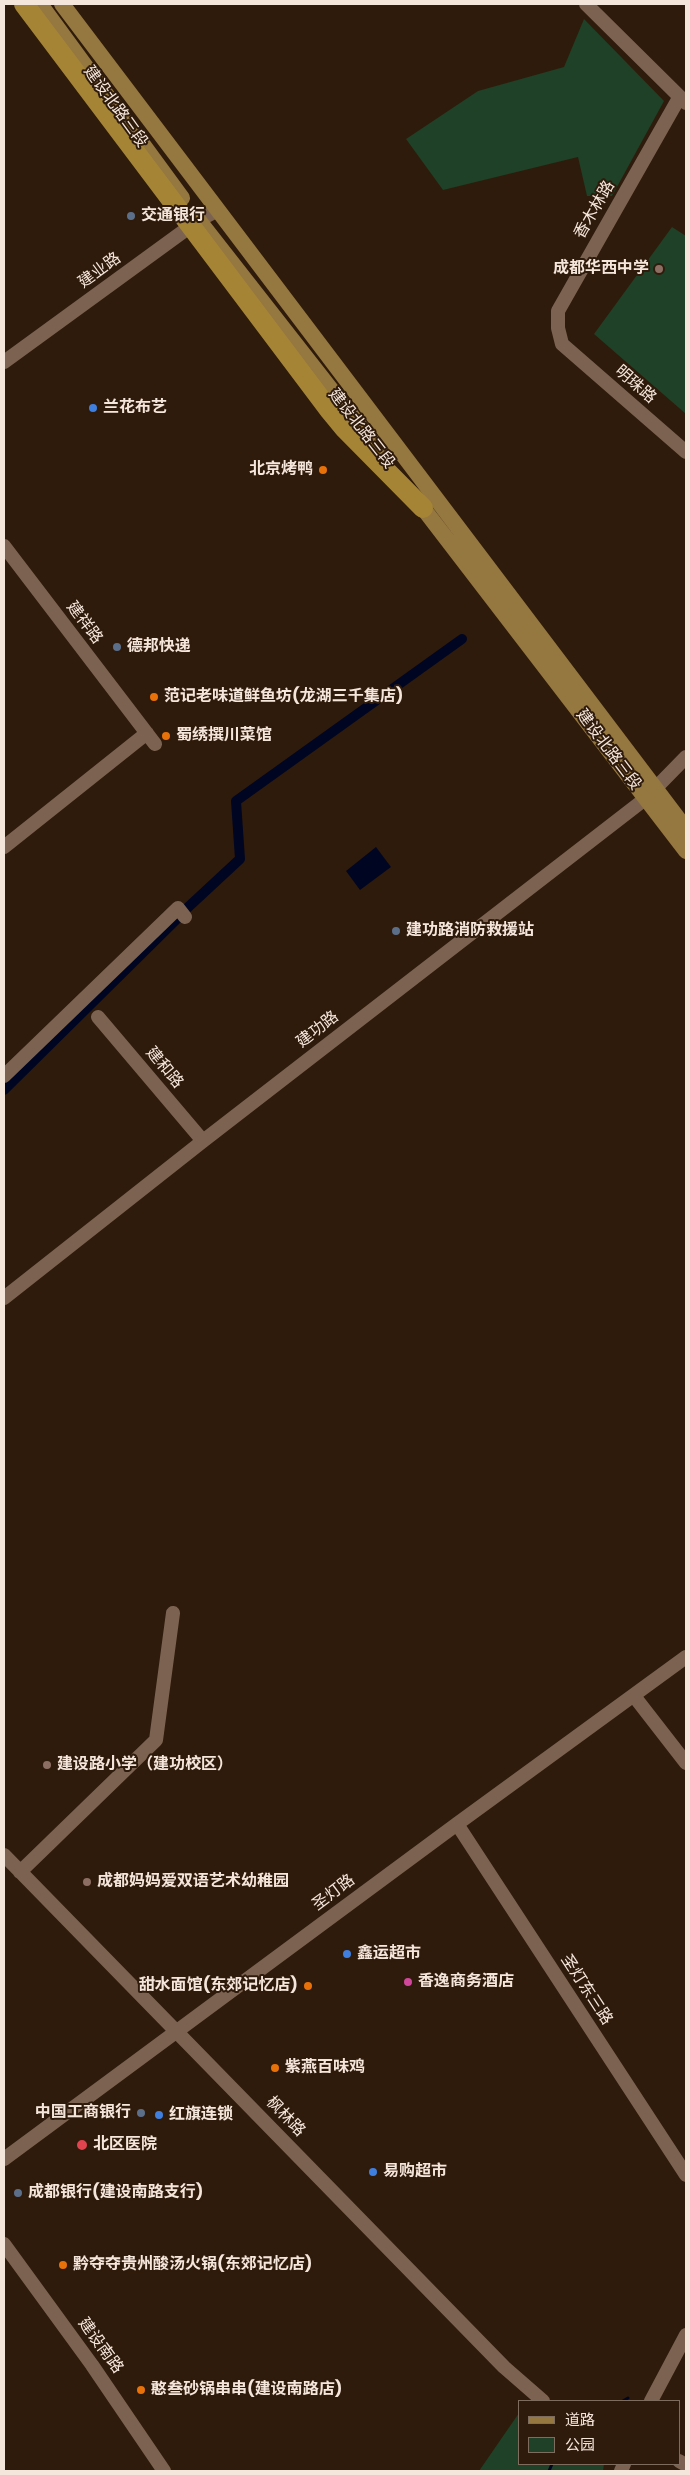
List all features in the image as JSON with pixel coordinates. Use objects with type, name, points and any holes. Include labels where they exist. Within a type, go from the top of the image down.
[{"type":"highway","points":[[24,4],[330,411],[344,428],[422,508]]},
{"type":"main road","name":"建设北路三段","points":[[40,4],[199,220],[422,508],[651,795],[686,829]]},
{"type":"main road","name":"建设北路三段","points":[[62,4],[218,210],[651,795],[686,851]]},
{"type":"street","name":"香木林路","points":[[562,344],[558,328],[558,311],[683,101],[586,4]]},
{"type":"street","name":"建业路","points":[[4,362],[199,220],[218,210]]},
{"type":"street","name":"明珠路","points":[[562,344],[686,452]]},
{"type":"street","name":"建祥路","points":[[4,546],[155,744]]},
{"type":"street","points":[[4,846],[146,733]]},
{"type":"street","name":"建功路","points":[[4,1298],[203,1141],[651,795],[686,756]]},
{"type":"street","points":[[4,1076],[178,908],[186,917]]},
{"type":"street","name":"建和路","points":[[98,1017],[203,1141]]},
{"type":"street","points":[[20,1872],[156,1740],[173,1613]]},
{"type":"street","name":"圣灯路","points":[[4,2159],[686,1657]]},
{"type":"street","points":[[634,1696],[686,1763]]},
{"type":"street","name":"圣灯东三路","points":[[457,1824],[686,2175]]},
{"type":"street","name":"枫林路","points":[[4,1855],[178,2031],[497,2360],[542,2400]]},
{"type":"street","name":"建设南路","points":[[4,2244],[92,2365],[164,2471]]},
{"type":"street","points":[[652,2400],[686,2335]]},
{"type":"green space","points":[[584,19],[664,101],[612,196],[587,196],[578,157],[443,190],[406,139],[478,91],[564,67]]},
{"type":"green space","name":"成都华西中学","points":[[672,227],[686,236],[686,414],[594,334]]},
{"type":"green space","points":[[518,2414],[518,2465],[604,2465],[603,2471],[479,2471]]},
{"type":"water","points":[[376,847],[391,867],[360,890],[346,871]]},
{"type":"waterway","points":[[184,911],[240,859],[236,801],[462,639]]},
{"type":"waterway","points":[[4,1090],[179,917]]},
{"type":"waterway","points":[[549,2471],[552,2465]]},
{"type":"place","name":"交通银行","points":[[131,216]]},
{"type":"place","name":"成都华西中学","points":[[659,269]]},
{"type":"place","name":"兰花布艺","points":[[93,408]]},
{"type":"place","name":"北京烤鸭","points":[[323,470]]},
{"type":"place","name":"德邦快递","points":[[117,647]]},
{"type":"place","name":"范记老味道鲜鱼坊(龙湖三千集店)","points":[[154,697]]},
{"type":"place","name":"蜀绣撰川菜馆","points":[[166,736]]},
{"type":"place","name":"建功路消防救援站","points":[[396,931]]},
{"type":"place","name":"建设路小学（建功校区）","points":[[47,1765]]},
{"type":"place","name":"成都妈妈爱双语艺术幼稚园","points":[[87,1882]]},
{"type":"place","name":"鑫运超市","points":[[347,1954]]},
{"type":"place","name":"香逸商务酒店","points":[[408,1982]]},
{"type":"place","name":"甜水面馆(东郊记忆店)","points":[[308,1986]]},
{"type":"place","name":"紫燕百味鸡","points":[[275,2068]]},
{"type":"place","name":"中国工商银行","points":[[141,2113]]},
{"type":"place","name":"红旗连锁","points":[[159,2115]]},
{"type":"place","name":"北区医院","points":[[82,2145]]},
{"type":"place","name":"易购超市","points":[[373,2172]]},
{"type":"place","name":"成都银行(建设南路支行)","points":[[18,2193]]},
{"type":"place","name":"黔夺夺贵州酸汤火锅(东郊记忆店)","points":[[63,2265]]},
{"type":"place","name":"憨叁砂锅串串(建设南路店)","points":[[141,2390]]}]
